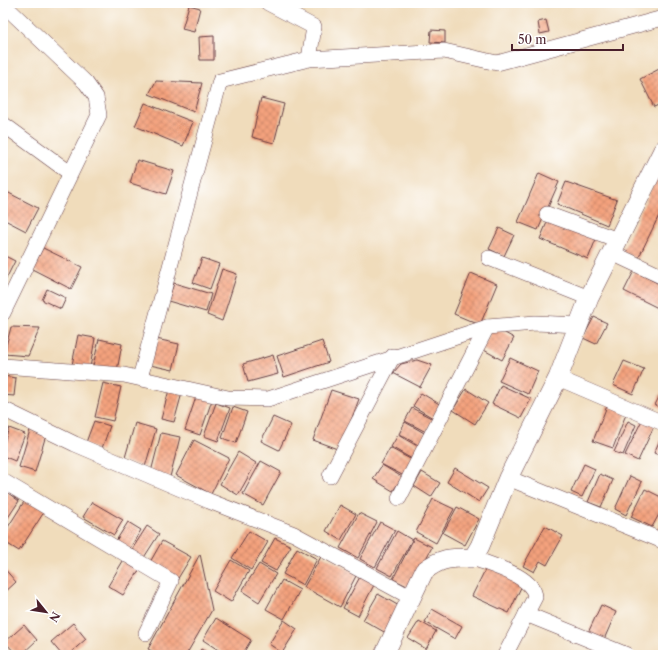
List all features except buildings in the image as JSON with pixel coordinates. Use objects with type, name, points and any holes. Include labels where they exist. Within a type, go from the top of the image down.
[{"type":"street","points":[[268,3],[314,27],[309,59]]},
{"type":"street","points":[[3,4],[86,84],[96,97],[99,115],[4,307]]},
{"type":"street","points":[[140,378],[220,81],[309,59],[444,51],[497,63],[663,18]]},
{"type":"street","points":[[3,124],[70,173]]},
{"type":"street","points":[[473,558],[480,546],[508,478],[558,378],[589,298],[663,150]]},
{"type":"street","points":[[548,214],[615,246],[663,277]]},
{"type":"street","points":[[489,258],[589,298]]},
{"type":"street","points":[[3,366],[124,375],[228,398],[268,399],[393,356],[487,327],[535,323],[579,325]]},
{"type":"street","points":[[399,498],[487,327]]},
{"type":"street","points":[[330,476],[393,356]]},
{"type":"street","points":[[558,378],[663,423]]},
{"type":"street","points":[[3,409],[76,444],[209,501],[294,534],[412,598]]},
{"type":"street","points":[[508,478],[663,541]]},
{"type":"street","points":[[3,481],[171,581],[146,633]]},
{"type":"street","points":[[384,655],[424,571],[433,564],[446,558],[473,558],[526,580],[530,585],[535,597],[506,655]]},
{"type":"street","points":[[526,614],[627,655]]}]
